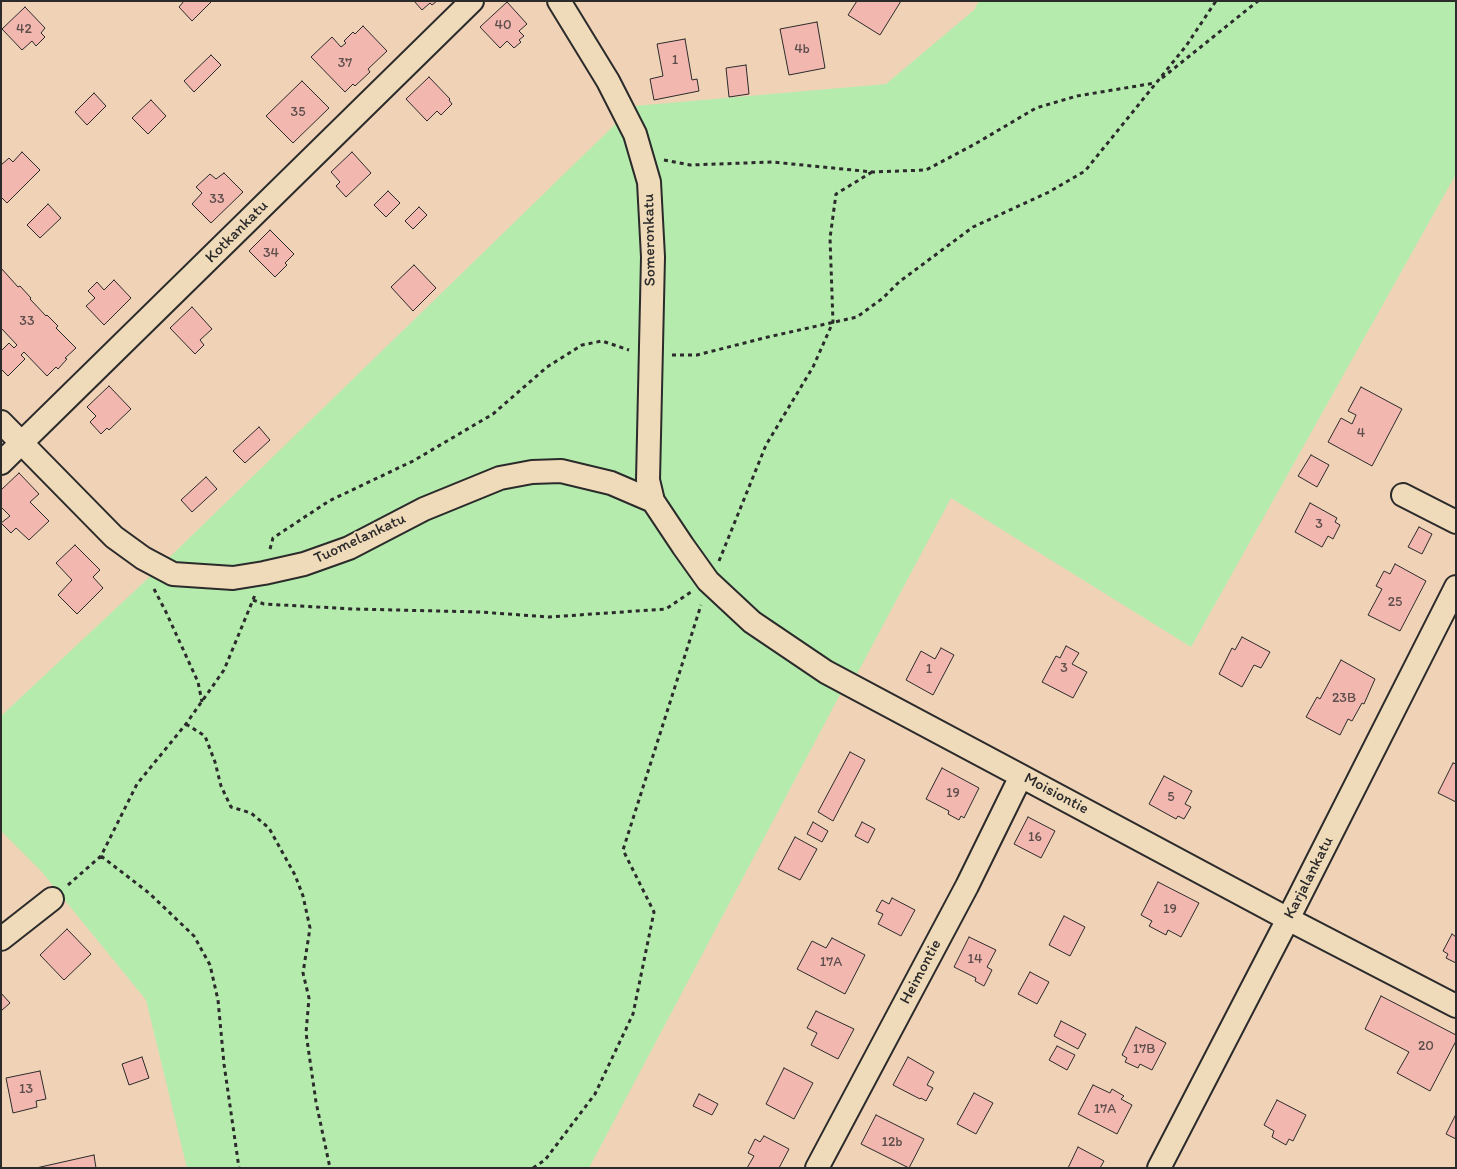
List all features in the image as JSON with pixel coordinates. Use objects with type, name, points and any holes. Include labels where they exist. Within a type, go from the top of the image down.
[{"type":"street","name":"Kotkankatu","points":[[1,463],[472,1]]},
{"type":"street","name":"Someronkatu","points":[[559,1],[608,81],[635,134],[649,182],[653,257],[648,480],[653,501]]},
{"type":"street","name":"Tuomelankatu","points":[[1,422],[114,537],[143,558],[173,574],[233,578],[304,564],[348,548],[432,505],[500,478],[532,472],[561,471],[611,483],[653,501]]},
{"type":"street","points":[[1403,495],[1456,522]]},
{"type":"street","name":"Moisiontie","points":[[653,501],[710,583],[752,622],[826,672],[1288,919],[1456,1006]]},
{"type":"street","name":"Karjalankatu","points":[[1159,1168],[1288,919],[1456,587]]},
{"type":"street","name":"Heimontie","points":[[817,1168],[967,886],[1021,776]]},
{"type":"street","points":[[1,939],[52,899]]},
{"type":"path","points":[[650,354],[697,355],[857,317],[899,282],[973,227],[1049,192],[1085,171],[1186,46],[1216,1]]},
{"type":"path","points":[[641,156],[690,165],[772,162],[873,172],[926,170],[976,144],[1036,108],[1078,96],[1156,83],[1258,1]]},
{"type":"path","points":[[533,1168],[545,1160],[595,1094],[633,1014],[654,912],[623,850],[710,583],[766,445],[813,367],[833,322],[830,238],[836,194],[873,172]]},
{"type":"path","points":[[143,558],[152,585],[198,682],[202,702]]},
{"type":"path","points":[[253,600],[264,604],[291,606],[480,612],[549,617],[666,609],[710,583]]},
{"type":"path","points":[[698,615],[710,583]]},
{"type":"path","points":[[186,724],[205,736],[215,762],[221,786],[231,807],[251,813],[269,828],[295,875],[303,896],[310,928],[303,973],[309,998],[306,1033],[316,1102],[330,1168]]},
{"type":"path","points":[[100,856],[149,893],[194,936],[210,965],[218,1000],[224,1064],[239,1168]]},
{"type":"green space","points":[[979,1],[1456,1],[1456,174],[1191,647],[951,498],[858,672],[844,687],[589,1168],[187,1168],[146,1000],[41,871],[1,831],[1,716],[142,584],[634,106],[886,84],[974,10]]},
{"type":"building","points":[[184,1],[212,1],[192,21],[179,7]]},
{"type":"building","points":[[414,1],[437,1],[432,5],[430,3],[422,10]]},
{"type":"building","points":[[857,1],[901,1],[880,35],[848,15]]},
{"type":"building","points":[[507,2],[527,24],[519,31],[524,36],[519,40],[521,42],[514,48],[507,41],[500,48],[480,27]]},
{"type":"building","points":[[25,7],[45,28],[41,33],[45,37],[36,46],[32,41],[22,50],[2,29]]},
{"type":"building","points":[[817,22],[825,68],[789,75],[780,29]]},
{"type":"building","points":[[363,26],[387,51],[368,69],[370,72],[355,86],[353,84],[345,92],[311,57],[332,37],[341,47],[353,32],[355,34]]},
{"type":"building","points":[[685,39],[692,80],[697,79],[699,91],[654,100],[650,79],[663,76],[657,44]]},
{"type":"building","points":[[211,55],[221,65],[194,92],[184,81]]},
{"type":"building","points":[[746,65],[749,94],[729,97],[726,68]]},
{"type":"building","points":[[429,77],[450,99],[452,104],[441,115],[437,111],[427,121],[406,99]]},
{"type":"building","points":[[302,81],[329,108],[293,143],[266,116]]},
{"type":"building","points":[[94,93],[106,106],[87,125],[75,112]]},
{"type":"building","points":[[151,100],[166,116],[148,134],[132,118]]},
{"type":"building","points":[[22,152],[40,170],[7,203],[1,197],[1,165],[9,158],[13,162]]},
{"type":"building","points":[[352,152],[371,173],[346,197],[336,186],[340,182],[331,172]]},
{"type":"building","points":[[224,173],[243,192],[211,223],[192,204],[202,193],[196,187],[210,174],[216,179]]},
{"type":"building","points":[[388,191],[400,203],[386,217],[374,205]]},
{"type":"building","points":[[48,204],[61,218],[40,238],[27,225]]},
{"type":"building","points":[[419,207],[427,215],[413,229],[405,221]]},
{"type":"building","points":[[270,230],[294,254],[285,263],[287,265],[275,277],[249,251]]},
{"type":"building","points":[[414,265],[436,288],[413,311],[391,287]]},
{"type":"building","points":[[1,268],[18,287],[20,286],[46,316],[58,326],[56,328],[76,348],[65,358],[67,359],[58,369],[56,367],[47,376],[24,352],[21,355],[25,359],[8,376],[1,369],[1,351],[9,343],[14,348],[17,345],[1,328]]},
{"type":"building","points":[[114,280],[131,298],[104,325],[86,306],[95,298],[88,291],[97,282],[104,290]]},
{"type":"building","points":[[192,307],[212,329],[200,340],[204,345],[195,354],[170,328]]},
{"type":"building","points":[[109,386],[131,409],[109,430],[107,428],[101,434],[90,422],[96,416],[87,407]]},
{"type":"building","points":[[1361,387],[1402,409],[1372,466],[1328,442],[1341,418],[1352,424],[1356,415],[1348,411]]},
{"type":"building","points":[[259,427],[270,440],[245,463],[233,451]]},
{"type":"building","points":[[1311,455],[1329,465],[1317,487],[1298,476]]},
{"type":"building","points":[[19,473],[39,494],[30,502],[49,521],[29,540],[16,528],[11,533],[1,523],[10,516],[1,507],[1,490]]},
{"type":"building","points":[[206,477],[217,489],[192,512],[181,500]]},
{"type":"building","points":[[1310,503],[1337,518],[1335,522],[1340,525],[1333,539],[1328,536],[1322,547],[1295,532]]},
{"type":"building","points":[[1419,527],[1432,534],[1422,554],[1408,547]]},
{"type":"building","points":[[75,545],[100,570],[93,577],[103,588],[77,614],[58,595],[72,580],[56,563]]},
{"type":"building","points":[[1395,564],[1426,581],[1400,631],[1368,615],[1382,589],[1376,586],[1384,571],[1390,574]]},
{"type":"building","points":[[1242,637],[1270,652],[1261,668],[1254,665],[1242,687],[1219,674],[1232,648],[1235,650]]},
{"type":"building","points":[[1066,646],[1079,653],[1072,664],[1087,672],[1073,698],[1042,682],[1056,656],[1060,658]]},
{"type":"building","points":[[941,648],[954,655],[933,695],[906,680],[921,651],[935,659]]},
{"type":"building","points":[[1341,660],[1375,679],[1364,704],[1362,703],[1352,721],[1348,719],[1340,735],[1306,717],[1317,697],[1320,699]]},
{"type":"building","points":[[850,752],[865,760],[833,821],[818,812]]},
{"type":"building","points":[[1453,763],[1456,764],[1456,802],[1438,793]]},
{"type":"building","points":[[942,768],[979,788],[964,818],[961,816],[959,820],[948,814],[949,811],[926,799]]},
{"type":"building","points":[[1164,776],[1192,791],[1185,804],[1191,807],[1184,819],[1178,816],[1176,819],[1149,804]]},
{"type":"building","points":[[1028,817],[1055,831],[1041,858],[1014,844]]},
{"type":"building","points":[[813,822],[828,831],[822,842],[807,834]]},
{"type":"building","points":[[862,822],[875,829],[868,843],[855,836]]},
{"type":"building","points":[[795,837],[817,849],[800,880],[778,869]]},
{"type":"building","points":[[1158,882],[1199,903],[1181,937],[1168,930],[1166,935],[1149,926],[1152,921],[1141,915]]},
{"type":"building","points":[[892,898],[915,910],[901,936],[878,924],[883,914],[876,911],[882,900],[889,904]]},
{"type":"building","points":[[1064,916],[1085,927],[1070,956],[1049,945]]},
{"type":"building","points":[[67,929],[91,954],[64,980],[40,955]]},
{"type":"building","points":[[1452,934],[1456,937],[1456,963],[1446,958],[1448,954],[1443,951]]},
{"type":"building","points":[[969,937],[996,950],[987,967],[992,970],[984,986],[975,981],[976,978],[954,967]]},
{"type":"building","points":[[832,938],[865,955],[845,994],[797,969],[812,941],[826,948]]},
{"type":"building","points":[[1030,972],[1049,982],[1037,1004],[1018,994]]},
{"type":"building","points":[[1,993],[10,1003],[1,1011]]},
{"type":"building","points":[[1381,996],[1456,1035],[1456,1041],[1430,1091],[1397,1073],[1409,1052],[1365,1029]]},
{"type":"building","points":[[816,1011],[854,1029],[838,1059],[811,1045],[817,1033],[807,1028]]},
{"type":"building","points":[[1061,1021],[1086,1034],[1078,1049],[1054,1036]]},
{"type":"building","points":[[1136,1027],[1166,1043],[1152,1070],[1140,1064],[1138,1068],[1125,1062],[1127,1058],[1122,1055]]},
{"type":"building","points":[[1057,1046],[1075,1055],[1067,1070],[1049,1060]]},
{"type":"building","points":[[142,1057],[149,1078],[129,1085],[122,1064]]},
{"type":"building","points":[[908,1057],[934,1072],[927,1085],[933,1088],[926,1101],[893,1085]]},
{"type":"building","points":[[784,1068],[813,1083],[794,1119],[766,1104]]},
{"type":"building","points":[[40,1071],[46,1099],[36,1101],[37,1107],[13,1113],[6,1078]]},
{"type":"building","points":[[1093,1085],[1110,1093],[1112,1089],[1124,1096],[1121,1099],[1132,1105],[1117,1134],[1078,1114]]},
{"type":"building","points":[[974,1093],[993,1103],[976,1134],[957,1124]]},
{"type":"building","points":[[699,1094],[718,1104],[712,1115],[693,1106]]},
{"type":"building","points":[[1277,1100],[1306,1115],[1293,1141],[1289,1139],[1286,1145],[1272,1137],[1274,1131],[1264,1125]]},
{"type":"building","points":[[1456,1114],[1456,1139],[1446,1134]]},
{"type":"building","points":[[876,1115],[924,1139],[909,1168],[861,1144]]},
{"type":"building","points":[[764,1136],[789,1149],[779,1168],[747,1168],[754,1156],[748,1153],[755,1139],[760,1142]]},
{"type":"building","points":[[1078,1147],[1104,1161],[1100,1168],[1068,1168]]},
{"type":"building","points":[[94,1155],[96,1168],[36,1168]]}]
